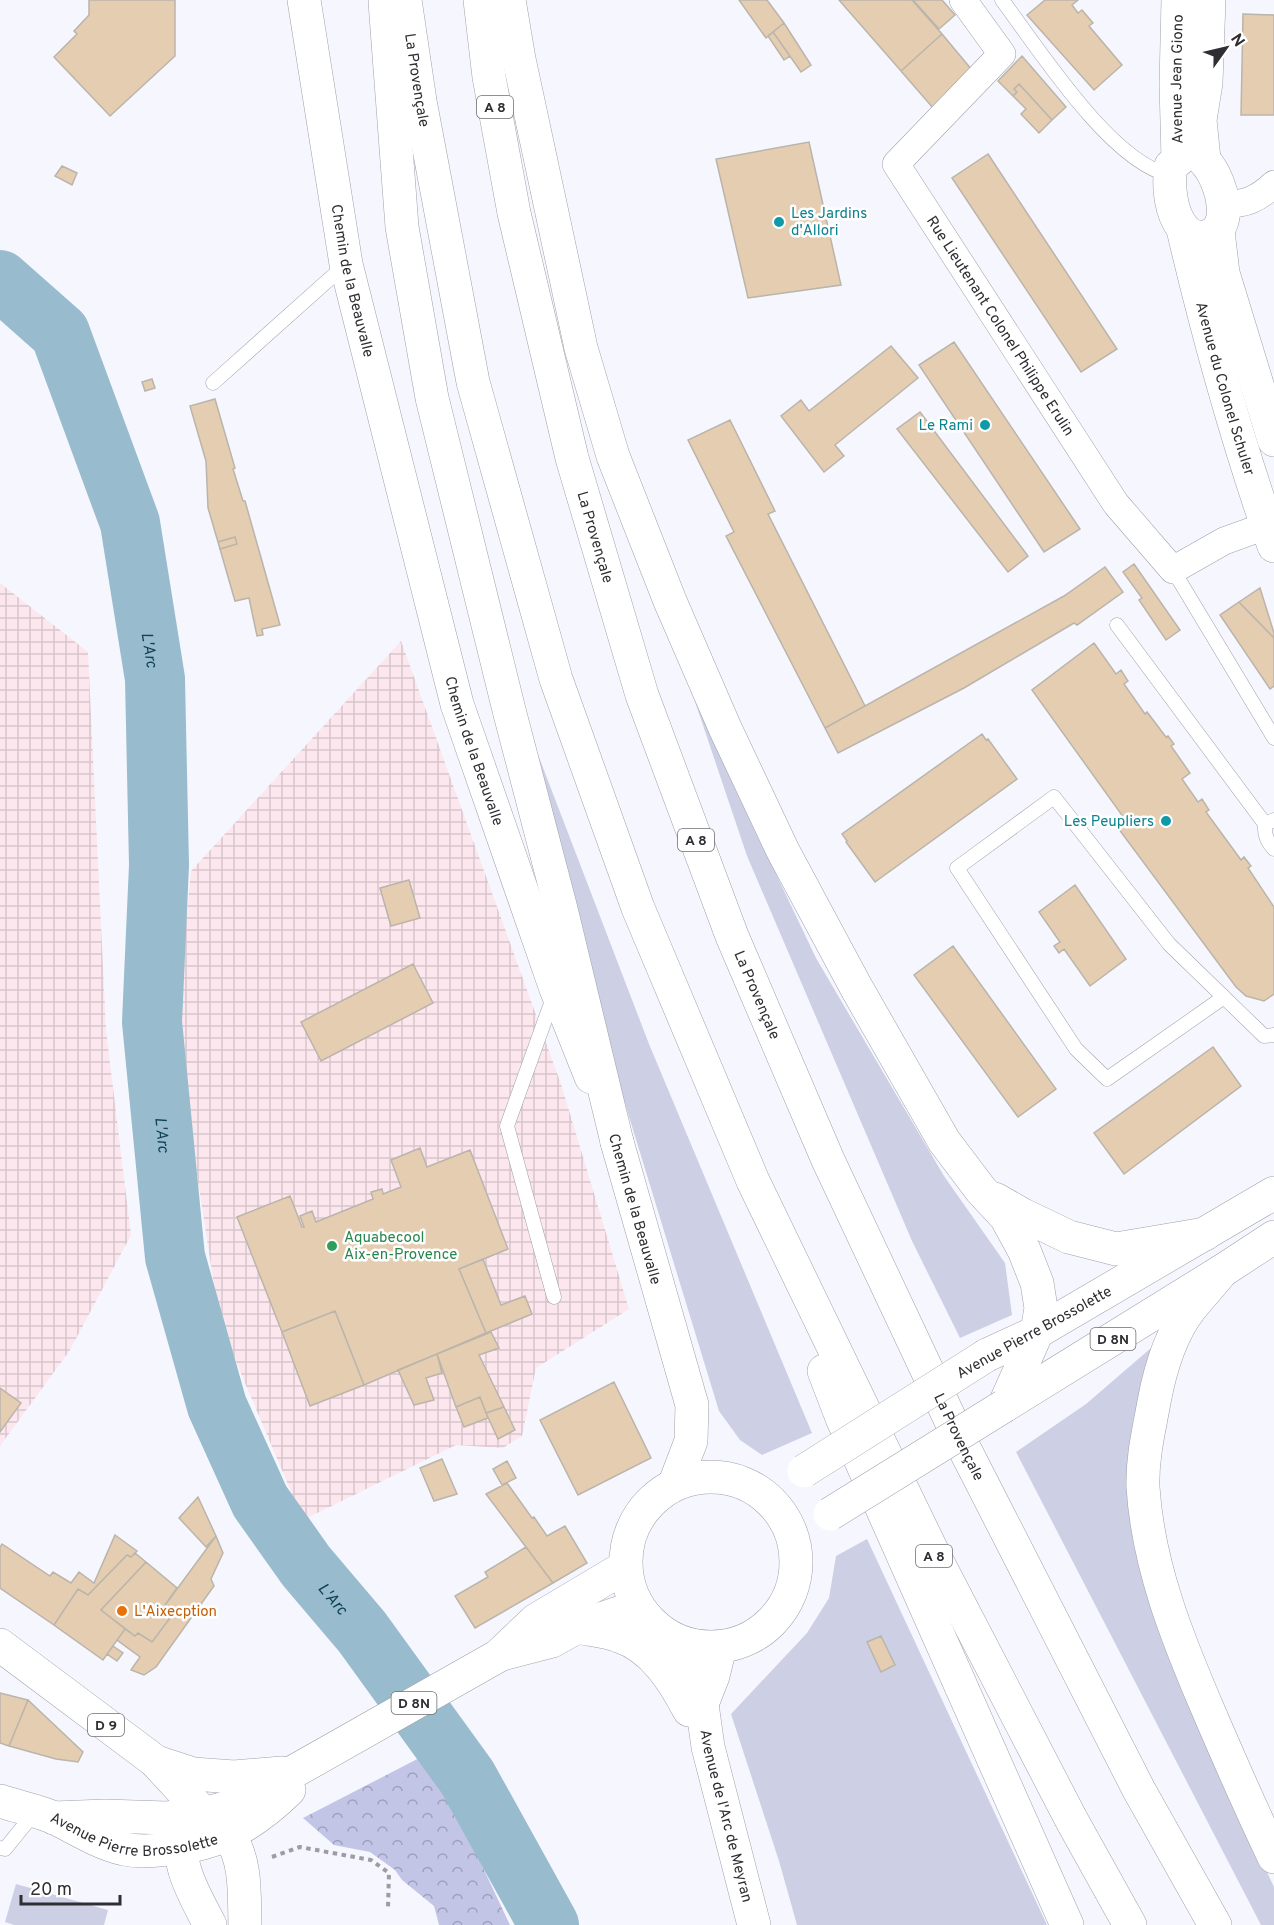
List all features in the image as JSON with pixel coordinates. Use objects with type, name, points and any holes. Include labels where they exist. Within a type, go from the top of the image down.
[{"type":"main road","name":"Chemin de la Beauvalle","points":[[304,0],[346,264],[457,704],[556,989],[617,1142],[692,1405],[691,1441],[675,1484]]},
{"type":"main road","points":[[385,0],[402,227],[432,398],[561,909],[617,1142]]},
{"type":"main road","name":"La Provençale","points":[[405,0],[420,101],[473,382],[556,679],[638,908],[753,1181],[935,1557],[1071,1819],[1130,1925]]},
{"type":"main road","name":"La Provençale","points":[[480,0],[489,77],[514,213],[572,458],[642,695],[732,936],[828,1160],[959,1438],[1139,1790],[1215,1925]]},
{"type":"main road","points":[[509,0],[519,59],[581,348],[613,456],[666,590],[725,728],[783,851],[905,1075],[944,1141],[981,1190],[1006,1217],[1024,1250],[1037,1283],[1041,1308],[1037,1332],[1004,1406]]},
{"type":"main road","name":"Avenue Jean Giono","points":[[1178,0],[1176,84],[1184,165]]},
{"type":"main road","name":"Avenue Jean Giono","points":[[1184,165],[1200,120],[1206,83],[1209,0]]},
{"type":"main road","name":"Avenue du Colonel Schuler","points":[[1272,532],[1196,284],[1183,229],[1170,193],[1184,165],[1212,170],[1220,217],[1222,273],[1274,440]]},
{"type":"main road","points":[[1183,229],[1196,237],[1206,238],[1220,217]]},
{"type":"main road","points":[[753,1181],[842,1418],[1067,1925]]},
{"type":"main road","points":[[981,1190],[1023,1215],[1069,1237],[1116,1249],[1206,1234]]},
{"type":"main road","name":"Avenue Pierre Brossolette","points":[[767,1497],[987,1355],[1037,1332],[1274,1193]]},
{"type":"main road","name":"D 8N","points":[[794,1541],[830,1514],[1222,1272],[1274,1237]]},
{"type":"main road","points":[[1222,1272],[1190,1310],[1170,1346],[1157,1386],[1144,1452],[1143,1486],[1148,1531],[1160,1580],[1184,1652],[1242,1790],[1274,1857]]},
{"type":"main road","points":[[710,1476],[742,1482],[767,1497],[783,1516],[794,1541],[796,1569],[789,1598],[776,1618],[753,1637],[720,1647],[678,1641],[663,1633],[641,1612],[628,1586],[625,1568],[626,1547],[636,1520],[650,1500],[675,1484],[710,1476]]},
{"type":"main road","name":"Avenue Pierre Brossolette","points":[[498,1656],[536,1620],[625,1568]]},
{"type":"main road","name":"Avenue Pierre Brossolette","points":[[45,1815],[166,1818],[204,1814],[228,1807],[498,1656],[552,1641],[577,1627],[627,1610],[641,1612]]},
{"type":"main road","points":[[577,1627],[621,1636],[648,1652],[676,1685],[708,1747]]},
{"type":"main road","name":"Avenue de l'Arc de Meyran","points":[[678,1641],[702,1704],[708,1747],[754,1925]]},
{"type":"main road","name":"D 9","points":[[0,1645],[155,1761],[204,1814]]},
{"type":"main road","name":"Avenue de l'Arc de Meyran","points":[[702,1704],[713,1676],[720,1647]]},
{"type":"main road","name":"Avenue Pierre Brossolette","points":[[45,1815],[93,1838],[125,1849],[155,1851],[208,1843],[234,1849],[252,1822],[330,1751]]},
{"type":"main road","points":[[155,1761],[193,1774],[234,1777],[293,1772]]},
{"type":"main road","name":"D 8N","points":[[0,1801],[45,1815]]},
{"type":"main road","points":[[210,1925],[189,1883],[180,1848],[187,1828],[204,1814],[234,1849],[244,1888],[245,1925]]},
{"type":"street","name":"Rue Lieutenant Colonel Philippe Erulin","points":[[963,0],[1002,54],[896,164],[1116,504],[1173,570]]},
{"type":"street","points":[[1220,217],[1239,204],[1263,195],[1274,184]]},
{"type":"street","points":[[1173,570],[1224,541],[1272,532]]},
{"type":"lane","points":[[1002,0],[1086,112],[1114,141],[1140,162],[1160,173],[1184,165]]},
{"type":"lane","points":[[213,383],[346,264]]},
{"type":"lane","points":[[1173,570],[1274,738]]},
{"type":"lane","points":[[1118,625],[1270,822],[1264,831],[1268,843],[1274,849]]},
{"type":"lane","points":[[1224,997],[1107,1079],[1076,1049],[957,868],[1054,797],[1169,944],[1224,997],[1264,1036],[1274,1035]]},
{"type":"lane","points":[[554,1297],[507,1126],[556,989]]},
{"type":"lane","points":[[0,1848],[5,1849],[45,1815]]},
{"type":"path","points":[[234,1849],[278,1856],[300,1847],[371,1860],[389,1873],[388,1907]]},
{"type":"shaded area","points":[[0,583],[88,652],[106,1030],[131,1235],[70,1350],[0,1446]]},
{"type":"shaded area","points":[[401,641],[561,1084],[629,1309],[536,1368],[522,1436],[503,1448],[456,1445],[303,1520],[220,1324],[175,1032],[191,871]]},
{"type":"shaded area","points":[[681,660],[738,794],[816,958],[944,1176],[1005,1263],[1012,1315],[960,1338],[912,1241],[747,856]]},
{"type":"shaded area","points":[[532,739],[649,1044],[812,1433],[762,1455],[740,1440],[719,1411],[620,1087]]},
{"type":"shaded area","points":[[1151,1348],[1132,1431],[1135,1530],[1219,1770],[1274,1887],[1274,1925],[1261,1925],[1016,1452],[1086,1404]]},
{"type":"shaded area","points":[[867,1539],[1047,1925],[797,1925],[779,1861],[731,1714],[807,1633],[829,1598],[836,1556]]},
{"type":"shaded area","points":[[16,1884],[108,1910],[104,1925],[14,1925],[5,1922]]},
{"type":"green space","points":[[429,1753],[510,1925],[439,1925],[434,1906],[402,1880],[395,1870],[370,1852],[334,1845],[303,1818]]},
{"type":"building","points":[[89,0],[175,0],[175,56],[110,116],[54,57],[77,34],[74,31],[89,15]]},
{"type":"building","points":[[739,0],[767,0],[784,23],[766,38]]},
{"type":"building","points":[[839,0],[912,0],[942,34],[901,71]]},
{"type":"building","points":[[913,0],[942,0],[955,15],[939,29]]},
{"type":"building","points":[[1045,0],[1078,0],[1072,5],[1078,13],[1082,10],[1093,23],[1089,26],[1122,65],[1094,90],[1027,15]]},
{"type":"building","points":[[1243,14],[1274,15],[1274,115],[1241,115]]},
{"type":"building","points":[[784,23],[811,65],[801,72],[773,32]]},
{"type":"building","points":[[773,32],[790,56],[784,60],[768,36]]},
{"type":"building","points":[[942,34],[972,70],[933,108],[901,71]]},
{"type":"building","points":[[1022,56],[1066,107],[1052,120],[1019,84],[1014,89],[1017,92],[1013,96],[998,81]]},
{"type":"building","points":[[1019,84],[1052,120],[1039,133],[1021,114],[1026,109],[1013,96],[1017,92],[1014,89]]},
{"type":"building","name":"Les Jardins d'Allori","points":[[809,142],[841,285],[748,298],[716,159]]},
{"type":"building","points":[[988,154],[1117,349],[1081,372],[952,178]]},
{"type":"building","points":[[62,166],[77,173],[72,185],[55,176]]},
{"type":"building","name":"Le Rami","points":[[954,342],[1080,529],[1044,552],[919,365]]},
{"type":"building","points":[[891,346],[918,378],[835,445],[844,456],[824,472],[781,416],[801,400],[809,411]]},
{"type":"building","points":[[152,379],[155,388],[145,391],[142,382]]},
{"type":"building","points":[[215,399],[235,468],[233,469],[243,501],[245,501],[280,625],[262,629],[263,635],[257,636],[249,598],[235,601],[220,549],[237,544],[235,537],[218,542],[208,508],[206,461],[190,406]]},
{"type":"building","points":[[920,412],[1028,556],[1008,572],[897,429]]},
{"type":"building","points":[[730,420],[775,511],[768,514],[865,706],[825,728],[726,536],[734,532],[688,440]]},
{"type":"building","points":[[235,537],[237,544],[220,549],[218,542]]},
{"type":"building","points":[[1134,564],[1180,630],[1166,640],[1139,600],[1142,598],[1123,572]]},
{"type":"building","points":[[1105,567],[1123,592],[1077,625],[1074,623],[964,688],[838,753],[825,728],[1064,596]]},
{"type":"building","points":[[1260,588],[1274,633],[1274,638],[1239,602]]},
{"type":"building","points":[[1239,602],[1274,638],[1274,686],[1270,689],[1220,615]]},
{"type":"building","name":"Les Peupliers","points":[[1094,643],[1116,674],[1121,670],[1128,681],[1124,684],[1145,714],[1147,712],[1174,744],[1171,746],[1190,773],[1182,779],[1198,802],[1202,799],[1209,810],[1206,812],[1241,860],[1244,857],[1251,866],[1248,868],[1274,907],[1274,994],[1264,1001],[1246,996],[1236,987],[1115,824],[1124,818],[1032,690]]},
{"type":"building","points":[[982,734],[1017,779],[875,882],[842,834]]},
{"type":"building","points":[[409,880],[420,918],[391,926],[380,888]]},
{"type":"building","points":[[1075,885],[1126,959],[1090,986],[1064,949],[1059,953],[1054,946],[1060,942],[1039,912]]},
{"type":"building","points":[[953,946],[1056,1089],[1018,1117],[914,975]]},
{"type":"building","points":[[413,964],[433,1003],[321,1061],[301,1022]]},
{"type":"building","points":[[1213,1047],[1241,1086],[1124,1174],[1094,1133]]},
{"type":"building","points":[[420,1148],[427,1167],[470,1150],[508,1249],[459,1269],[486,1333],[364,1385],[335,1311],[282,1332],[237,1217],[290,1196],[302,1227],[304,1227],[300,1216],[312,1211],[316,1222],[373,1199],[371,1192],[382,1189],[383,1194],[401,1187],[391,1160]]},
{"type":"building","points":[[483,1259],[501,1305],[525,1296],[532,1314],[486,1333],[459,1269]]},
{"type":"building","points":[[335,1311],[364,1385],[310,1406],[282,1332]]},
{"type":"building","points":[[491,1332],[499,1348],[479,1355],[504,1407],[486,1413],[480,1397],[456,1407],[437,1354]]},
{"type":"building","points":[[437,1354],[442,1373],[426,1378],[434,1400],[414,1405],[398,1370]]},
{"type":"building","points":[[614,1382],[651,1458],[578,1495],[540,1420]]},
{"type":"building","points":[[0,1388],[21,1403],[0,1432]]},
{"type":"building","points":[[480,1397],[488,1418],[464,1427],[456,1407]]},
{"type":"building","points":[[504,1407],[515,1430],[498,1439],[486,1413]]},
{"type":"building","points":[[442,1459],[457,1494],[434,1501],[420,1468]]},
{"type":"building","points":[[507,1461],[516,1478],[502,1485],[493,1469]]},
{"type":"building","points":[[507,1483],[547,1536],[565,1526],[587,1563],[553,1583],[486,1494]]},
{"type":"building","points":[[198,1497],[216,1536],[206,1547],[179,1518]]},
{"type":"building","points":[[115,1535],[137,1551],[131,1557],[127,1555],[88,1595],[78,1589],[54,1625],[0,1588],[0,1547],[2,1544],[50,1576],[53,1572],[71,1583],[79,1572],[94,1583]]},
{"type":"building","points":[[216,1536],[223,1553],[211,1579],[214,1586],[156,1667],[144,1675],[131,1670],[140,1657],[117,1640],[125,1629],[135,1636],[138,1633],[152,1642],[170,1618],[160,1612]]},
{"type":"building","points":[[526,1547],[553,1583],[475,1628],[455,1596],[488,1577],[485,1572]]},
{"type":"building","points":[[135,1553],[146,1562],[101,1610],[125,1629],[103,1660],[54,1625],[78,1589],[88,1595],[127,1555],[131,1557]]},
{"type":"building","points":[[146,1562],[177,1588],[160,1612],[170,1618],[152,1642],[138,1633],[135,1636],[101,1610]]},
{"type":"building","points":[[881,1636],[895,1665],[881,1672],[867,1642]]},
{"type":"building","points":[[113,1646],[123,1653],[117,1661],[107,1654]]},
{"type":"building","points":[[0,1693],[28,1700],[9,1746],[0,1743]]},
{"type":"building","points":[[28,1700],[83,1752],[78,1762],[56,1759],[9,1746]]},
{"type":"waterway","name":"L'Arc","points":[[0,280],[60,333],[130,523],[155,679],[159,865],[152,1022],[175,1257],[217,1406],[260,1501],[306,1566],[362,1632],[467,1777],[549,1925]]},
{"type":"place","name":"Les Jardins d'Allori","points":[[779,222]]},
{"type":"place","name":"Le Rami","points":[[985,425]]},
{"type":"place","name":"Les Peupliers","points":[[1166,821]]},
{"type":"place","name":"Aquabecool Aix-en-Provence","points":[[332,1246]]},
{"type":"place","name":"L'Aixecption","points":[[122,1611]]}]
